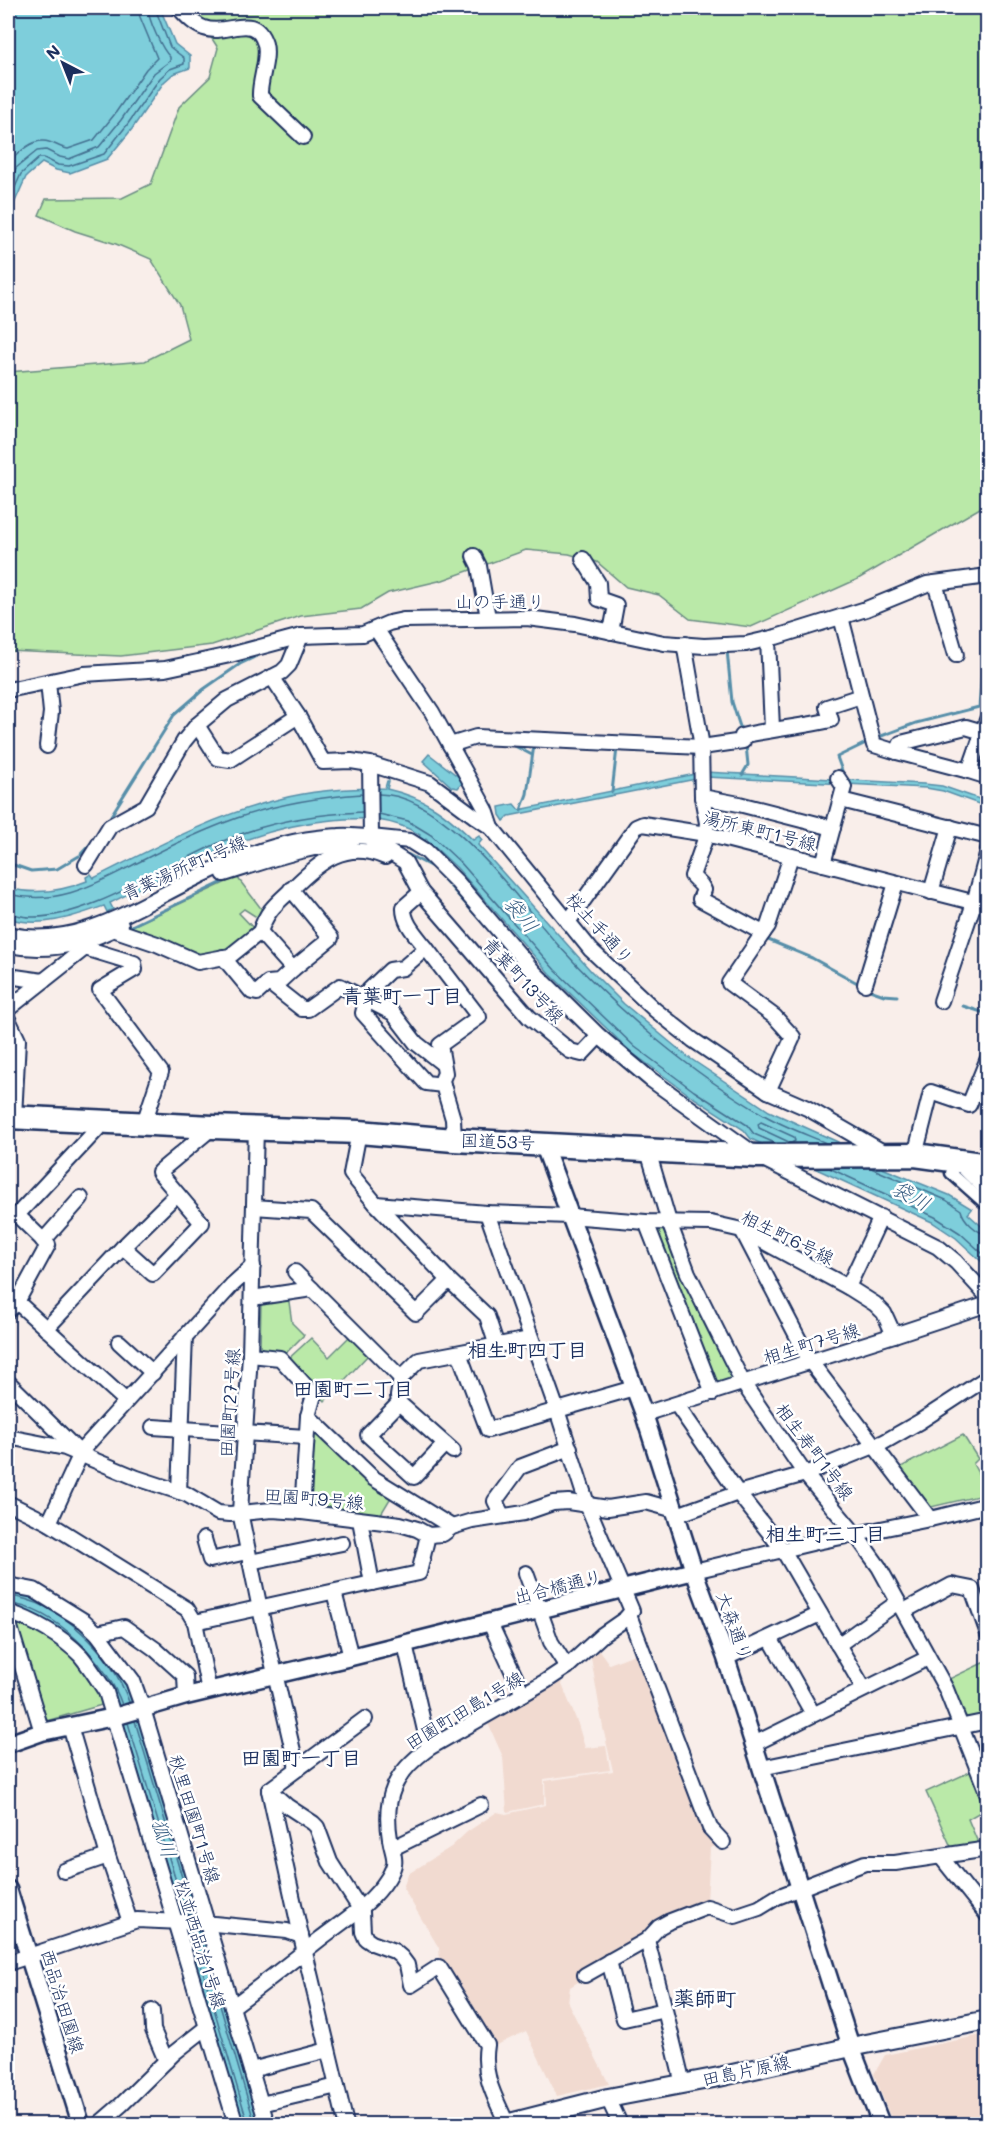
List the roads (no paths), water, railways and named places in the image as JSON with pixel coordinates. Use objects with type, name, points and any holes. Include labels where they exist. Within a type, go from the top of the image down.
[{"type":"highway","name":"国道53号","points":[[11,1117],[359,1132],[648,1151],[767,1156],[915,1155],[954,1168],[987,1166]]},
{"type":"main road","name":"田島片原線","points":[[507,2124],[608,2098],[987,2020]]},
{"type":"street","points":[[179,8],[202,28],[216,30],[250,25],[255,28],[265,48],[260,96],[303,137]]},
{"type":"street","points":[[474,556],[479,566],[488,618]]},
{"type":"street","points":[[583,559],[596,578],[599,599],[616,605],[611,632]]},
{"type":"street","name":"山の手通り","points":[[8,690],[84,674],[165,669],[301,636],[363,634],[403,620],[488,618],[554,620],[664,643],[704,646],[746,644],[866,609],[927,584],[987,576]]},
{"type":"street","points":[[935,583],[956,656]]},
{"type":"street","points":[[841,617],[874,745],[987,777]]},
{"type":"street","name":"桜土手通り","points":[[376,629],[432,712],[486,810],[492,828],[591,950],[655,1010],[693,1040],[768,1091],[807,1108],[892,1156]]},
{"type":"street","points":[[86,865],[110,826],[146,806],[184,741],[197,725],[227,700],[282,672],[289,665],[301,636]]},
{"type":"street","points":[[768,639],[772,728]]},
{"type":"street","points":[[686,644],[702,747],[702,796],[706,823],[705,834],[692,876],[704,890],[700,898],[763,933]]},
{"type":"street","points":[[272,677],[298,716],[323,762],[351,761],[371,770],[430,783],[492,828]]},
{"type":"street","points":[[47,746],[51,712],[48,682]]},
{"type":"street","points":[[450,745],[476,737],[702,747],[743,741],[741,736],[772,728],[799,727],[831,720],[827,707],[861,696]]},
{"type":"street","points":[[197,725],[218,758],[230,760],[298,716]]},
{"type":"street","points":[[969,771],[987,717]]},
{"type":"street","points":[[897,752],[901,743],[966,727],[983,732]]},
{"type":"street","points":[[369,839],[371,770]]},
{"type":"street","points":[[823,864],[841,788],[950,827],[987,837]]},
{"type":"street","points":[[702,796],[833,828]]},
{"type":"street","name":"湯所東町1号線","points":[[568,922],[636,827],[643,824],[705,834],[981,904]]},
{"type":"street","points":[[931,892],[950,827]]},
{"type":"street","name":"青葉湯所町1号線","points":[[8,934],[25,938],[73,934],[112,920],[190,881],[242,859],[295,842],[341,836],[369,839]]},
{"type":"street","points":[[113,929],[158,944],[198,962],[230,956],[260,932],[265,916],[316,866],[369,839],[410,841],[426,851],[457,882],[535,973],[599,1036],[650,1079],[767,1156],[938,1247],[956,1262],[987,1297]]},
{"type":"street","name":"青葉町13号線","points":[[369,839],[405,862],[421,892],[529,1017],[570,1051],[582,1054],[599,1036]]},
{"type":"street","points":[[941,1001],[981,904],[987,850]]},
{"type":"street","points":[[768,1091],[794,1037],[775,1017],[729,983],[768,926],[791,856]]},
{"type":"street","points":[[865,984],[896,883]]},
{"type":"street","points":[[223,957],[252,992],[257,993],[269,983],[279,982],[332,938],[291,889]]},
{"type":"street","points":[[8,945],[24,948],[55,948],[92,939],[165,899],[171,890]]},
{"type":"street","points":[[421,892],[404,907],[404,914],[411,928],[479,1017],[440,1045],[445,1073],[442,1080],[453,1119],[454,1140]]},
{"type":"street","points":[[260,932],[293,969]]},
{"type":"street","points":[[8,1009],[85,948],[134,963],[135,969],[100,990],[161,1072],[144,1123]]},
{"type":"street","points":[[426,948],[403,968],[390,970],[369,990],[363,1013],[426,1083],[443,1085]]},
{"type":"street","points":[[8,976],[43,981]]},
{"type":"street","points":[[269,983],[302,1009],[308,1009],[340,986],[393,1013],[416,1043],[444,1064]]},
{"type":"street","points":[[8,1019],[18,1041],[11,1117]]},
{"type":"street","points":[[915,1155],[931,1092],[969,1105],[987,1058]]},
{"type":"street","points":[[104,1122],[12,1211],[48,1245],[12,1307],[46,1329],[126,1401]]},
{"type":"street","points":[[123,1246],[153,1274],[202,1223],[159,1172],[213,1127]]},
{"type":"street","name":"田園町27号線","points":[[256,1128],[250,1355],[240,1512],[248,1557],[297,1768]]},
{"type":"street","points":[[359,1132],[351,1174],[375,1204],[448,1280],[487,1316],[497,1346]]},
{"type":"street","name":"大森通り","points":[[543,1143],[644,1414],[694,1571],[726,1658],[851,2047],[881,2124]]},
{"type":"street","name":"相生寿町1号線","points":[[648,1151],[669,1222],[697,1294],[743,1383],[805,1474],[856,1535],[879,1567],[946,1689],[987,1795]]},
{"type":"street","points":[[954,1168],[987,1191]]},
{"type":"street","points":[[954,1168],[987,1206]]},
{"type":"street","points":[[46,1329],[123,1246],[177,1194]]},
{"type":"street","points":[[44,1241],[81,1198]]},
{"type":"street","name":"相生町6号線","points":[[375,1204],[646,1222],[711,1223],[742,1230],[848,1287],[882,1310],[894,1335]]},
{"type":"street","points":[[255,1207],[311,1211],[416,1313],[448,1280]]},
{"type":"street","points":[[487,1213],[557,1410],[588,1507],[632,1611],[629,1615],[710,1828],[723,1842]]},
{"type":"street","points":[[848,1287],[881,1217]]},
{"type":"street","points":[[646,1222],[713,1393]]},
{"type":"street","points":[[742,1230],[810,1361],[930,1519]]},
{"type":"street","points":[[49,1523],[80,1454],[185,1336],[232,1285],[253,1266]]},
{"type":"street","points":[[295,1272],[401,1378]]},
{"type":"street","points":[[252,1298],[312,1289]]},
{"type":"street","name":"相生町7号線","points":[[644,1414],[987,1304]]},
{"type":"street","points":[[179,1492],[185,1336]]},
{"type":"street","points":[[399,1403],[368,1435],[414,1477],[449,1448],[399,1403],[401,1378],[419,1360],[530,1339]]},
{"type":"street","points":[[119,1342],[153,1373]]},
{"type":"street","points":[[459,1353],[488,1430],[634,1388]]},
{"type":"street","points":[[250,1355],[279,1358],[314,1395],[308,1416],[302,1512]]},
{"type":"street","points":[[195,1622],[419,1573],[428,1535],[443,1534],[452,1527],[472,1521],[524,1513],[554,1503],[568,1502],[588,1507],[608,1508],[646,1502],[676,1513],[805,1474],[874,1446],[919,1422],[987,1377]]},
{"type":"street","points":[[8,1382],[80,1454]]},
{"type":"street","points":[[677,1405],[738,1493],[783,1550],[864,1689]]},
{"type":"street","points":[[308,1416],[373,1478],[452,1527]]},
{"type":"street","points":[[153,1427],[244,1431],[306,1437]]},
{"type":"street","name":"田園町9号線","points":[[8,1437],[65,1448],[136,1478],[179,1492],[218,1513],[273,1510],[302,1512],[400,1524],[428,1535]]},
{"type":"street","points":[[502,1515],[495,1501],[520,1467],[570,1448]]},
{"type":"street","points":[[8,1503],[49,1523],[187,1609],[195,1622],[209,1691]]},
{"type":"street","name":"出合橋通り","points":[[116,1716],[186,1696],[275,1676],[694,1571],[987,1505]]},
{"type":"street","points":[[360,1520],[372,1583]]},
{"type":"street","points":[[204,1539],[210,1560],[248,1557],[342,1543]]},
{"type":"street","points":[[526,1574],[551,1642],[567,1667]]},
{"type":"street","name":"秋里田園町1号線","points":[[8,1584],[34,1590],[76,1615],[97,1633],[133,1681],[267,2124]]},
{"type":"street","points":[[838,1645],[901,1606],[952,1585],[972,1590],[987,1634]]},
{"type":"street","points":[[334,1592],[351,1657]]},
{"type":"street","name":"松並西品治1号線","points":[[8,1612],[26,1618],[45,1629],[81,1656],[106,1692],[116,1716],[236,2124]]},
{"type":"street","points":[[726,1658],[820,1614]]},
{"type":"street","name":"田園町田島1号線","points":[[232,2007],[360,1909],[381,1887],[389,1876],[395,1854],[389,1825],[394,1785],[402,1771],[413,1759],[567,1667],[602,1635],[629,1615]]},
{"type":"street","points":[[490,1623],[523,1694]]},
{"type":"street","points":[[8,1625],[42,1732]]},
{"type":"street","points":[[97,1633],[124,1627],[155,1649],[184,1676],[186,1696]]},
{"type":"street","points":[[770,1638],[813,1714]]},
{"type":"street","points":[[405,1644],[429,1748]]},
{"type":"street","points":[[754,1744],[928,1658]]},
{"type":"street","points":[[8,1744],[42,1732],[116,1716]]},
{"type":"street","points":[[269,1790],[365,1719]]},
{"type":"street","points":[[761,1768],[987,1721]]},
{"type":"street","points":[[70,1726],[108,1857],[130,1922]]},
{"type":"street","points":[[269,1790],[317,1827],[330,1862],[360,1909],[366,1939],[394,1951],[401,1957],[407,1965],[411,1985],[439,1966],[487,2045],[485,2057],[487,2081],[507,2124]]},
{"type":"street","points":[[269,1790],[346,2124]]},
{"type":"street","points":[[393,1848],[481,1806]]},
{"type":"street","points":[[585,1975],[646,1940],[659,1927],[707,1907],[735,1916],[865,1863],[895,1863],[987,1849]]},
{"type":"street","points":[[64,1871],[108,1857]]},
{"type":"street","points":[[942,1857],[987,1916]]},
{"type":"street","name":"西品治田園線","points":[[8,1888],[81,2124]]},
{"type":"street","points":[[8,1963],[137,1920],[177,1920],[286,1931],[301,1936]]},
{"type":"street","points":[[646,1940],[683,2084]]},
{"type":"street","points":[[609,1961],[624,2019],[665,2010]]},
{"type":"street","points":[[152,2011],[153,2030],[165,2061]]},
{"type":"street","points":[[99,2124],[165,2061],[207,2027]]},
{"type":"street","points":[[251,2070],[328,2050]]},
{"type":"street","points":[[261,2104],[337,2086]]},
{"type":"street","points":[[608,2098],[620,2124]]},
{"type":"water","points":[[8,8],[160,8],[175,44],[190,56],[190,68],[173,74],[164,82],[132,129],[107,159],[70,173],[56,170],[42,163],[26,177],[8,213]]},
{"type":"water","points":[[429,754],[460,778],[462,783],[458,788],[452,787],[423,761]]},
{"type":"water","points":[[705,772],[924,784],[942,786],[988,802],[987,807],[943,791],[926,788],[706,777],[509,816],[504,821],[500,815],[499,807],[514,804],[519,810]]},
{"type":"water","name":"袋川","points":[[389,781],[387,789],[424,802],[453,822],[473,840],[479,836],[482,840],[478,845],[591,971],[624,1004],[688,1057],[769,1111],[838,1142],[882,1168],[949,1195],[972,1209],[968,1214],[987,1231],[987,1258],[982,1262],[956,1238],[932,1222],[751,1139],[744,1130],[691,1096],[631,1052],[550,974],[457,868],[426,839],[423,843],[418,840],[420,835],[399,825],[366,819],[302,824],[245,840],[218,851],[110,903],[113,909],[107,912],[104,906],[68,918],[44,922],[8,918],[8,888],[38,892],[67,888],[87,881],[86,877],[91,874],[94,878],[162,844],[232,814],[293,796],[345,789],[385,788]]},
{"type":"water","name":"狐川","points":[[8,1590],[31,1596],[55,1607],[88,1630],[112,1659],[134,1697],[261,2124],[242,2124],[94,1668],[8,1609]]},
{"type":"waterway","points":[[876,738],[916,723],[979,707],[987,583]]},
{"type":"waterway","points":[[727,650],[732,702],[742,733]]},
{"type":"waterway","points":[[107,822],[174,715],[204,689],[240,664],[263,653]]},
{"type":"waterway","points":[[845,779],[837,757],[870,741]]},
{"type":"waterway","points":[[511,744],[532,755]]},
{"type":"waterway","points":[[521,810],[527,794],[534,745]]},
{"type":"waterway","points":[[742,775],[748,765],[746,745]]},
{"type":"waterway","points":[[612,792],[617,748]]},
{"type":"waterway","points":[[694,782],[696,797]]},
{"type":"waterway","points":[[81,854],[94,840]]},
{"type":"waterway","points":[[406,857],[406,854],[434,868],[496,938]]},
{"type":"waterway","points":[[8,863],[31,871],[57,869],[79,856]]},
{"type":"waterway","points":[[125,929],[227,880]]},
{"type":"waterway","points":[[766,939],[812,958],[861,985]]},
{"type":"waterway","points":[[867,989],[884,995],[897,996]]},
{"type":"waterway","points":[[963,1006],[988,1014]]},
{"type":"district","name":"青葉町一丁目","points":[[402,995]]},
{"type":"district","name":"相生町四丁目","points":[[527,1349]]},
{"type":"district","name":"田園町二丁目","points":[[353,1388]]},
{"type":"district","name":"相生町三丁目","points":[[825,1533]]},
{"type":"district","name":"田園町一丁目","points":[[301,1757]]},
{"type":"district","name":"薬師町","points":[[705,1997]]}]
